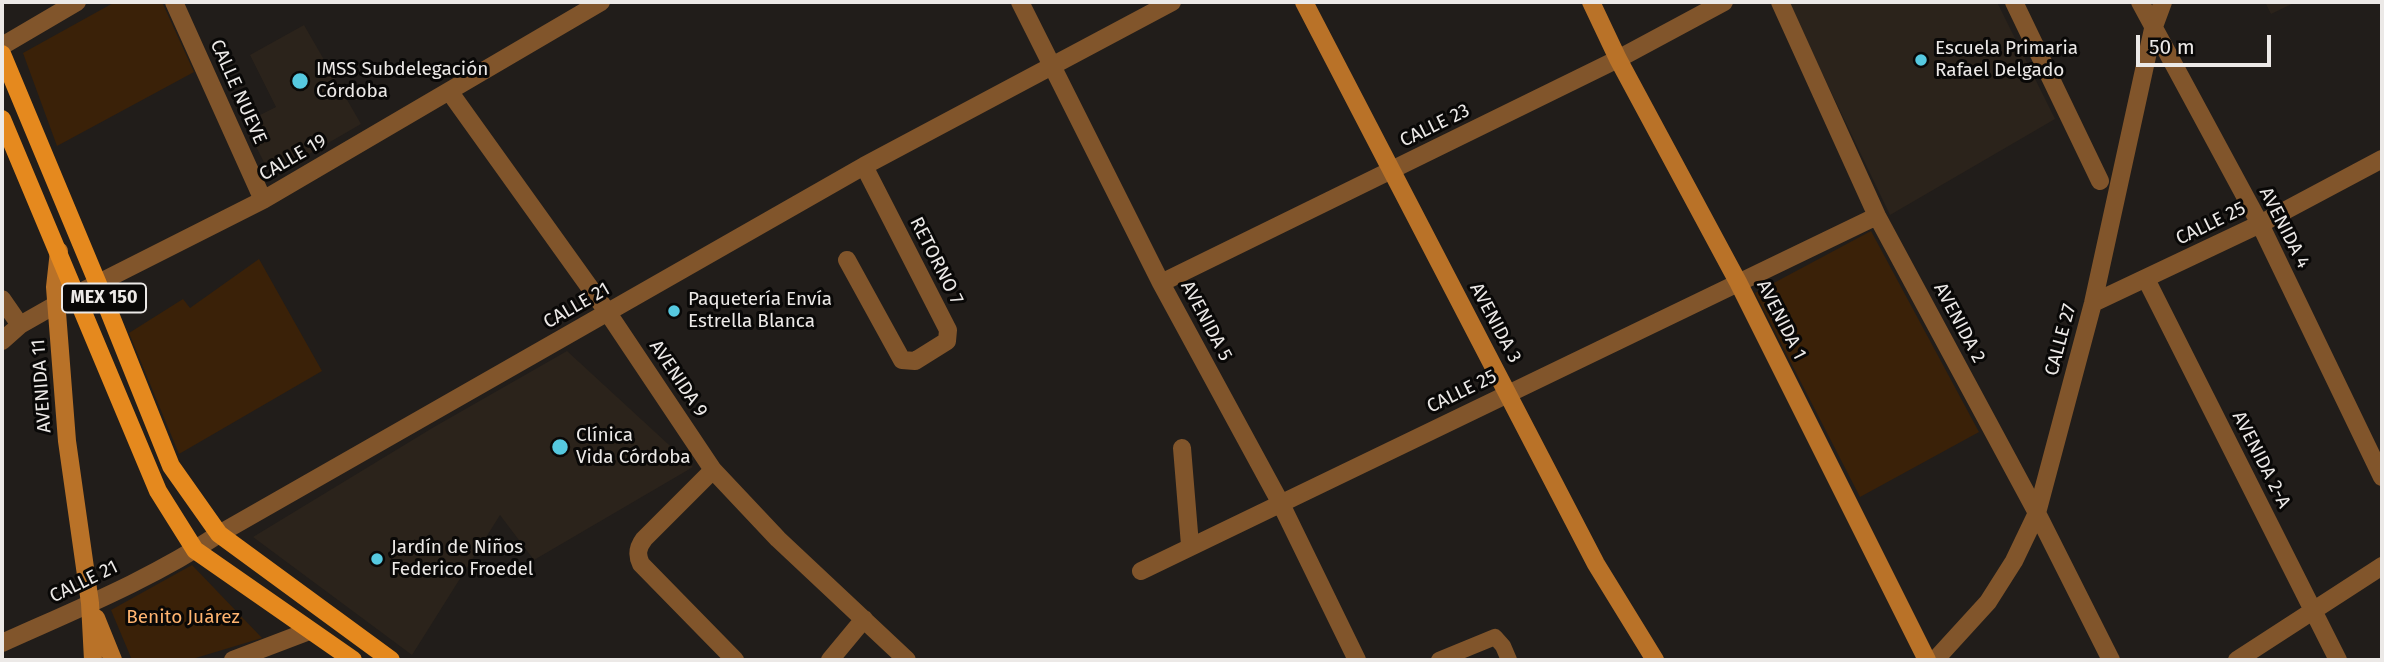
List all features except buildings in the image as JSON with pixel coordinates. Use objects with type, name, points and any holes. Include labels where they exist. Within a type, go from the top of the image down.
[{"type":"main road","name":"AVENIDA 3","points":[[1304,2],[1596,564],[1655,660]]},
{"type":"main road","name":"AVENIDA 1","points":[[1591,2],[1618,59],[1738,282],[1927,660]]},
{"type":"main road","name":"MEX 150","points":[[2,54],[171,466],[219,534],[391,660]]},
{"type":"main road","name":"AVENIDA 11","points":[[2,119],[59,251],[55,287],[67,441],[90,603],[93,660]]},
{"type":"main road","points":[[28,180],[51,173]]},
{"type":"main road","name":"MEX 150","points":[[59,251],[158,491],[195,551],[353,660]]},
{"type":"main road","points":[[90,603],[113,660]]},
{"type":"street","points":[[2,46],[77,2]]},
{"type":"street","name":"CALLE NUEVE","points":[[174,2],[263,200]]},
{"type":"street","name":"CALLE 19","points":[[2,341],[20,325],[57,304],[263,200],[601,2]]},
{"type":"street","name":"AVENIDA 5","points":[[1020,2],[1161,283],[1280,502],[1357,660]]},
{"type":"street","name":"CALLE 21","points":[[2,643],[195,551],[219,534],[864,166],[1172,2]]},
{"type":"street","name":"CALLE 23","points":[[1161,283],[1618,59],[1724,2]]},
{"type":"street","name":"AVENIDA 2","points":[[1780,2],[1877,216],[2037,513],[2111,660]]},
{"type":"street","points":[[2014,2],[2100,180]]},
{"type":"street","name":"AVENIDA 4","points":[[2140,2],[2260,224],[2382,477]]},
{"type":"street","name":"CALLE 27","points":[[1936,660],[1988,601],[2014,561],[2037,513],[2093,303],[2153,29],[2162,2]]},
{"type":"street","name":"AVENIDA 9","points":[[449,91],[608,313],[713,470],[778,539],[907,660]]},
{"type":"street","name":"CALLE 25","points":[[2093,303],[2260,224],[2382,159]]},
{"type":"street","name":"RETORNO 7","points":[[847,260],[902,359],[915,361],[947,341],[948,330],[864,166]]},
{"type":"street","name":"CALLE 25","points":[[1140,570],[1877,216]]},
{"type":"street","name":"AVENIDA 2-A","points":[[2146,279],[2338,660]]},
{"type":"street","name":"AVENIDA 11","points":[[2,299],[20,325]]},
{"type":"street","points":[[1182,449],[1190,545]]},
{"type":"street","points":[[713,470],[644,539],[639,546],[639,558],[641,564],[735,660]]},
{"type":"street","points":[[2237,660],[2382,566]]},
{"type":"street","points":[[830,660],[864,619]]},
{"type":"street","points":[[233,660],[309,631]]},
{"type":"street","points":[[1439,660],[1495,637],[1503,646],[1509,660]]},
{"type":"shaded area","name":"Escuela Primaria Rafael Delgado","points":[[1788,2],[1997,2],[2055,119],[1890,215]]},
{"type":"shaded area","points":[[2265,2],[2296,2],[2271,14]]},
{"type":"shaded area","name":"IMSS Subdelegación Córdoba","points":[[304,25],[361,124],[271,176],[244,123],[276,107],[250,55]]},
{"type":"shaded area","points":[[567,351],[693,467],[534,560],[500,515],[412,655],[253,537],[434,427]]},
{"type":"green space","points":[[115,2],[162,2],[194,72],[57,146],[23,53]]},
{"type":"green space","points":[[1871,231],[1979,432],[1860,497],[1755,293]]},
{"type":"green space","points":[[259,259],[322,371],[179,454],[129,333],[183,299],[190,308]]},
{"type":"green space","name":"Benito Juárez","points":[[192,565],[262,638],[189,660],[132,660],[111,610]]},
{"type":"place","name":"Escuela Primaria Rafael Delgado","points":[[1921,60]]},
{"type":"place","name":"IMSS Subdelegación Córdoba","points":[[300,81]]},
{"type":"place","name":"Paquetería Envía Estrella Blanca","points":[[674,311]]},
{"type":"place","name":"Clínica Vida Córdoba","points":[[560,447]]},
{"type":"place","name":"Jardín de Niños Federico Froedel","points":[[377,559]]}]
